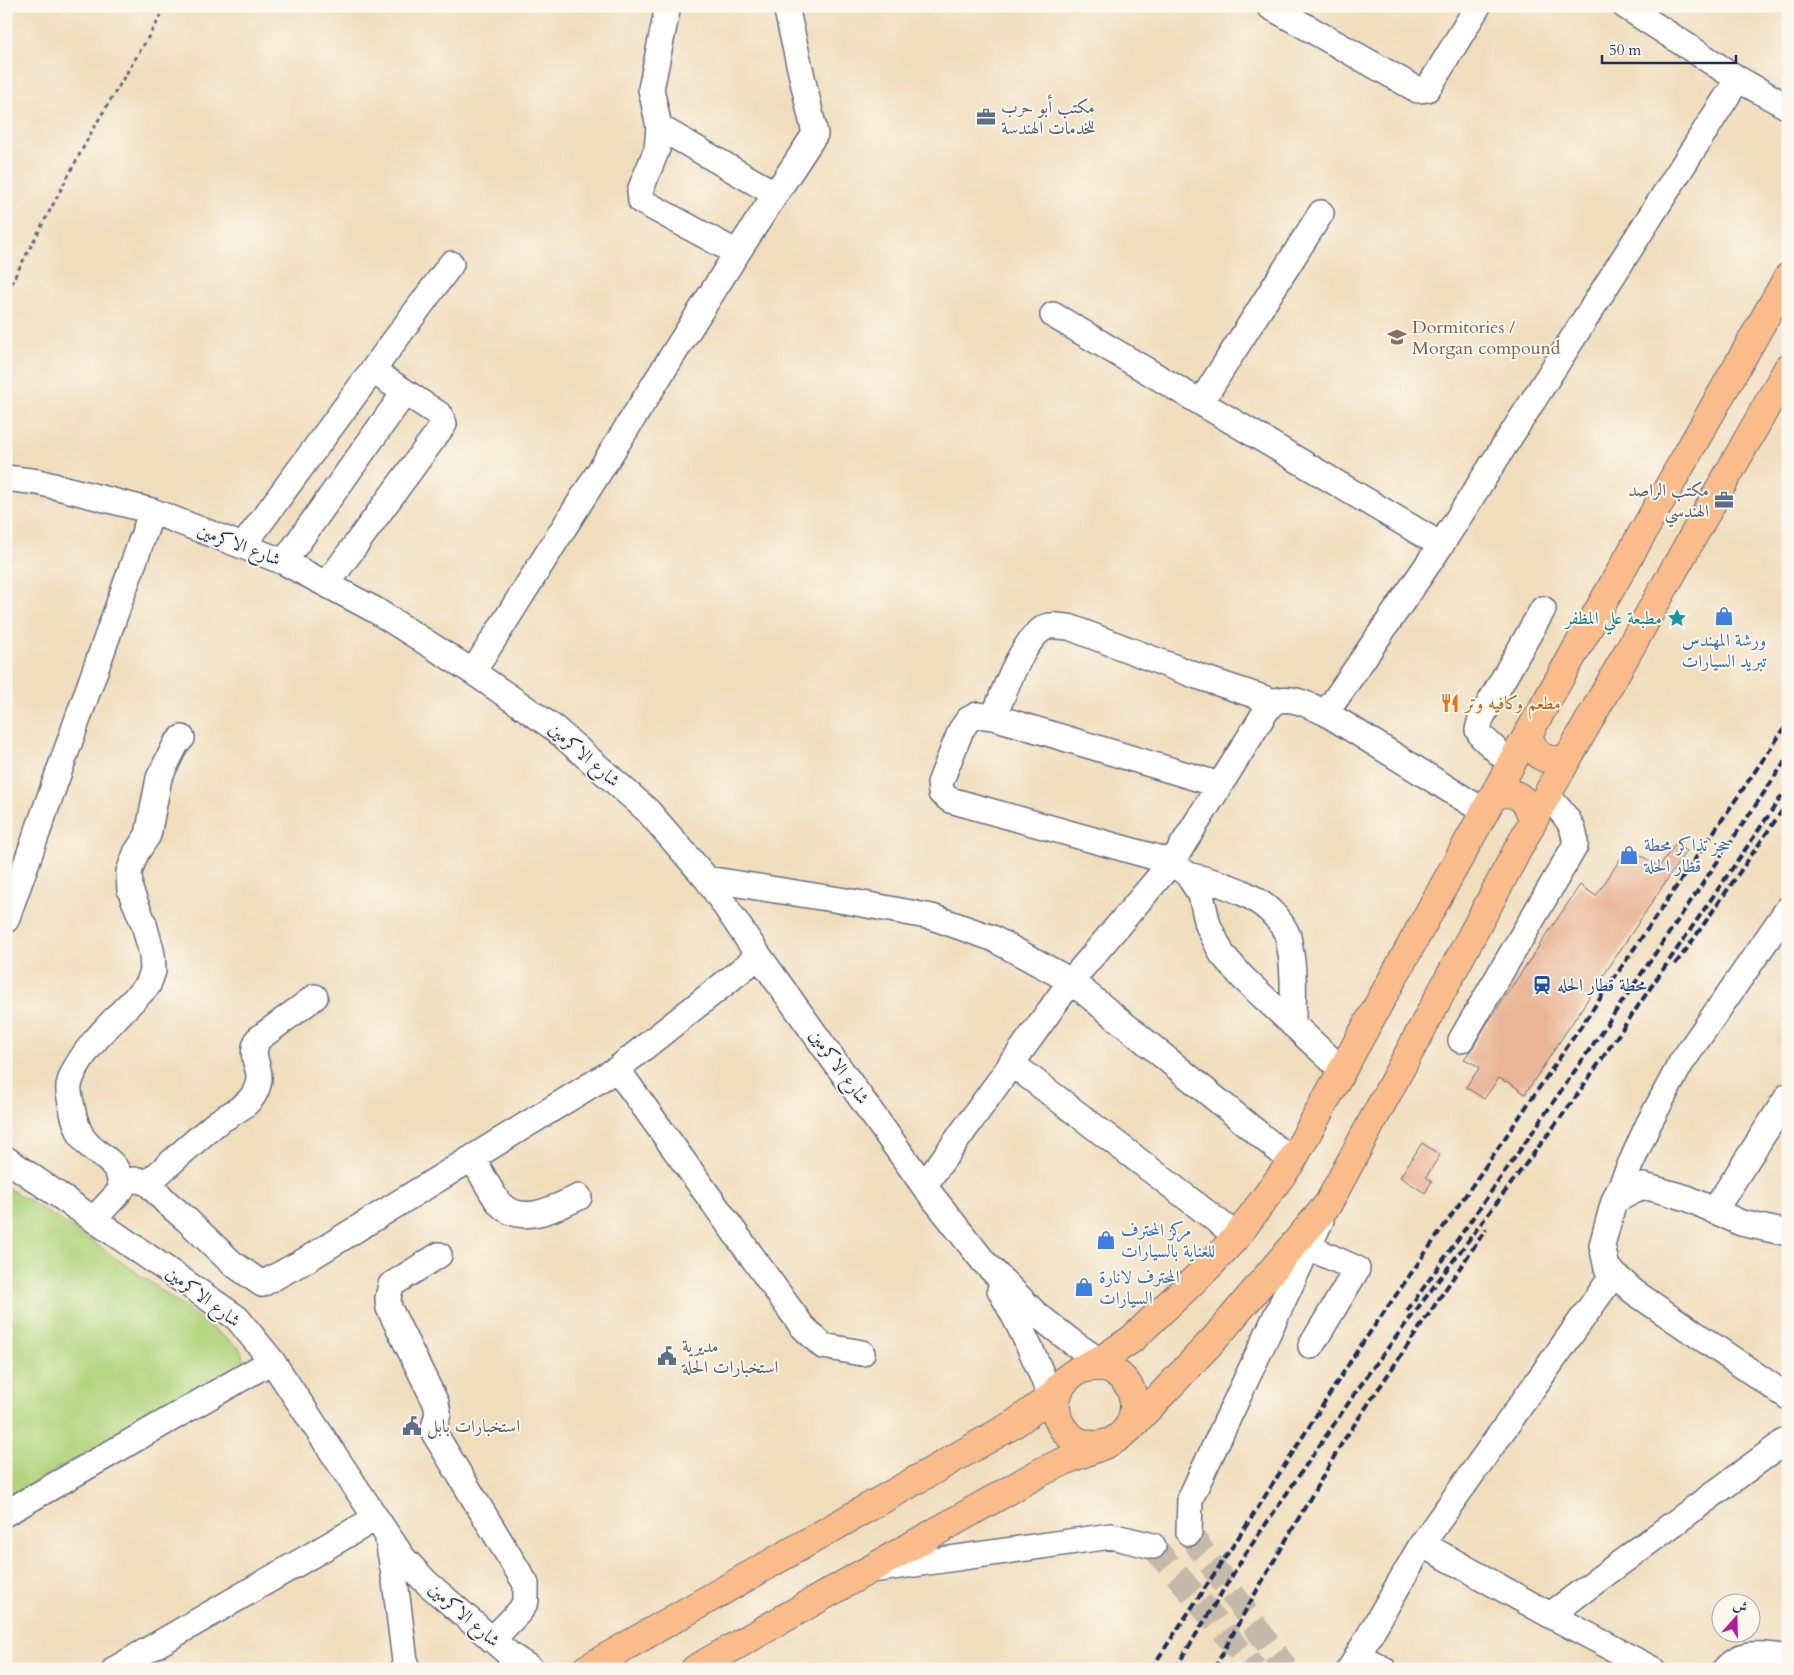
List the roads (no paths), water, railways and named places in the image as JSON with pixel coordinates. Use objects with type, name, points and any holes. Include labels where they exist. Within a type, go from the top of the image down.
[{"type":"main road","points":[[586,1669],[1014,1424],[1078,1382],[1132,1339],[1211,1264],[1237,1236],[1292,1161],[1511,764],[1788,277]]},
{"type":"main road","points":[[695,1669],[1041,1472],[1117,1437],[1216,1337],[1328,1204],[1533,820],[1788,368]]},
{"type":"main road","points":[[1528,734],[1534,749],[1543,757],[1559,760],[1568,758]]},
{"type":"main road","points":[[1490,803],[1503,793],[1518,796],[1528,804],[1533,820]]},
{"type":"main road","points":[[1078,1382],[1127,1382],[1133,1394],[1135,1406],[1133,1418],[1117,1437],[1088,1445],[1071,1438],[1062,1429],[1078,1382]]},
{"type":"street","points":[[668,6],[651,89],[659,127],[657,148],[640,191],[641,201],[737,253]]},
{"type":"street","points":[[473,672],[737,253],[815,134],[787,11],[784,6]]},
{"type":"street","points":[[1269,6],[1418,90],[1427,89],[1432,82],[1478,6]]},
{"type":"street","points":[[1625,6],[1738,79],[1788,107]]},
{"type":"street","points":[[1326,714],[1441,544],[1738,79]]},
{"type":"street","points":[[659,127],[775,194]]},
{"type":"street","points":[[1201,402],[1321,213]]},
{"type":"street","points":[[243,546],[451,264]]},
{"type":"street","points":[[1053,314],[1441,544]]},
{"type":"street","points":[[327,584],[444,424],[440,415],[372,370]]},
{"type":"street","points":[[284,562],[405,392]]},
{"type":"street","name":"شارع الاكرمين","points":[[6,478],[38,482],[152,511],[284,562],[375,610],[473,672],[561,734],[647,810],[707,879],[759,956],[924,1186],[984,1262],[1035,1313],[1072,1342],[1078,1382]]},
{"type":"street","points":[[6,920],[152,511]]},
{"type":"street","points":[[1511,764],[1482,737],[1478,730],[1482,718],[1543,609]]},
{"type":"street","points":[[994,717],[1022,652],[1035,635],[1048,626],[1069,627],[1197,676],[1275,702],[1288,700],[1307,704],[1490,803]]},
{"type":"street","points":[[924,1186],[1071,981],[1180,869],[1220,785],[1266,711],[1275,702]]},
{"type":"street","points":[[1220,785],[994,717],[977,715],[968,720],[965,725],[940,784],[941,794],[950,800],[1180,869],[1228,885],[1249,896],[1273,913],[1287,934],[1294,968],[1293,1025]]},
{"type":"street","points":[[94,1219],[121,1190],[121,1181],[115,1166],[84,1140],[77,1126],[69,1088],[75,1068],[88,1048],[148,985],[153,972],[152,954],[144,924],[130,890],[129,872],[136,853],[148,835],[159,778],[176,744],[182,738]]},
{"type":"street","points":[[1461,1040],[1575,846],[1574,829],[1547,795]]},
{"type":"street","points":[[1180,869],[1200,896],[1208,925],[1222,954],[1243,978],[1342,1070]]},
{"type":"street","points":[[707,879],[932,917],[992,938],[1071,981],[1292,1161]]},
{"type":"street","points":[[1788,909],[1681,1063],[1648,1125],[1614,1201],[1602,1245],[1607,1268],[1634,1292],[1788,1397]]},
{"type":"street","points":[[121,1181],[138,1180],[148,1183],[232,1263],[262,1284],[306,1260],[617,1069],[759,956]]},
{"type":"street","points":[[148,1183],[218,1123],[251,1100],[260,1078],[253,1054],[254,1046],[258,1039],[315,997]]},
{"type":"street","points":[[1011,1063],[1237,1236]]},
{"type":"street","points":[[617,1069],[802,1326],[823,1346],[862,1353]]},
{"type":"street","points":[[1714,1211],[1788,1096]]},
{"type":"street","points":[[472,1158],[501,1205],[514,1212],[529,1215],[548,1211],[579,1197]]},
{"type":"street","name":"شارع الاكرمين","points":[[6,1159],[236,1318],[272,1361],[404,1558],[426,1582],[492,1640],[531,1669]]},
{"type":"street","points":[[1614,1201],[1644,1186],[1688,1198],[1741,1224],[1788,1233]]},
{"type":"street","points":[[1189,1533],[1190,1499],[1328,1204]]},
{"type":"street","points":[[1308,1247],[1357,1269],[1311,1346]]},
{"type":"street","points":[[439,1255],[390,1285],[389,1308],[436,1403],[438,1413],[432,1431],[526,1584],[526,1601],[523,1606],[492,1640]]},
{"type":"street","name":"شارع الاكرمين","points":[[984,1262],[1028,1342],[1078,1382]]},
{"type":"street","points":[[1383,1669],[1354,1662],[1422,1544],[1614,1274]]},
{"type":"street","points":[[6,1513],[272,1361]]},
{"type":"street","points":[[1550,1616],[1788,1439]]},
{"type":"street","points":[[115,1669],[381,1524]]},
{"type":"street","name":"شارع الاكرمين","points":[[381,1524],[395,1581],[406,1669]]},
{"type":"street","points":[[869,1570],[1111,1536],[1153,1546]]},
{"type":"street","points":[[1422,1544],[1550,1616],[1652,1669]]},
{"type":"street","points":[[1725,1669],[1732,1662],[1751,1654],[1779,1655]]},
{"type":"tunnel","points":[[1189,1533],[1286,1669]]},
{"type":"tunnel","points":[[1153,1546],[1255,1669]]},
{"type":"railway","points":[[1151,1669],[1250,1520],[1357,1351],[1481,1173],[1788,723]]},
{"type":"railway","points":[[1407,1311],[1599,1035],[1788,757]]},
{"type":"railway","points":[[1175,1669],[1246,1553],[1369,1373],[1573,1101],[1788,787]]},
{"type":"railway","points":[[1675,964],[1788,802]]},
{"type":"railway","points":[[1214,1669],[1342,1443],[1486,1229]]},
{"type":"place","name":"مكتب أبو حرب للخدمات الهندسة","points":[[986,117]]},
{"type":"place","name":"Dormitories / Morgan compound","points":[[1397,337]]},
{"type":"place","name":"مكتب الراصد الهندسي","points":[[1724,500]]},
{"type":"place","name":"ورشة المهندس تبريد السيارات","points":[[1724,616]]},
{"type":"place","name":"مطبعة علي المظفر","points":[[1677,618]]},
{"type":"place","name":"مطعم وكافيه وتر","points":[[1450,703]]},
{"type":"place","name":"حجز تذاكر محطة قطار الحلة","points":[[1629,855]]},
{"type":"place","name":"محطة قطار الحله","points":[[1542,985]]},
{"type":"place","name":"مركز المحترف للعناية بالسيارات","points":[[1106,1240]]},
{"type":"place","name":"المحترف لانارة السيارات","points":[[1084,1287]]},
{"type":"place","name":"مديرية استخبارات الحلة","points":[[667,1356]]},
{"type":"place","name":"استخبارات بابل","points":[[412,1426]]}]
